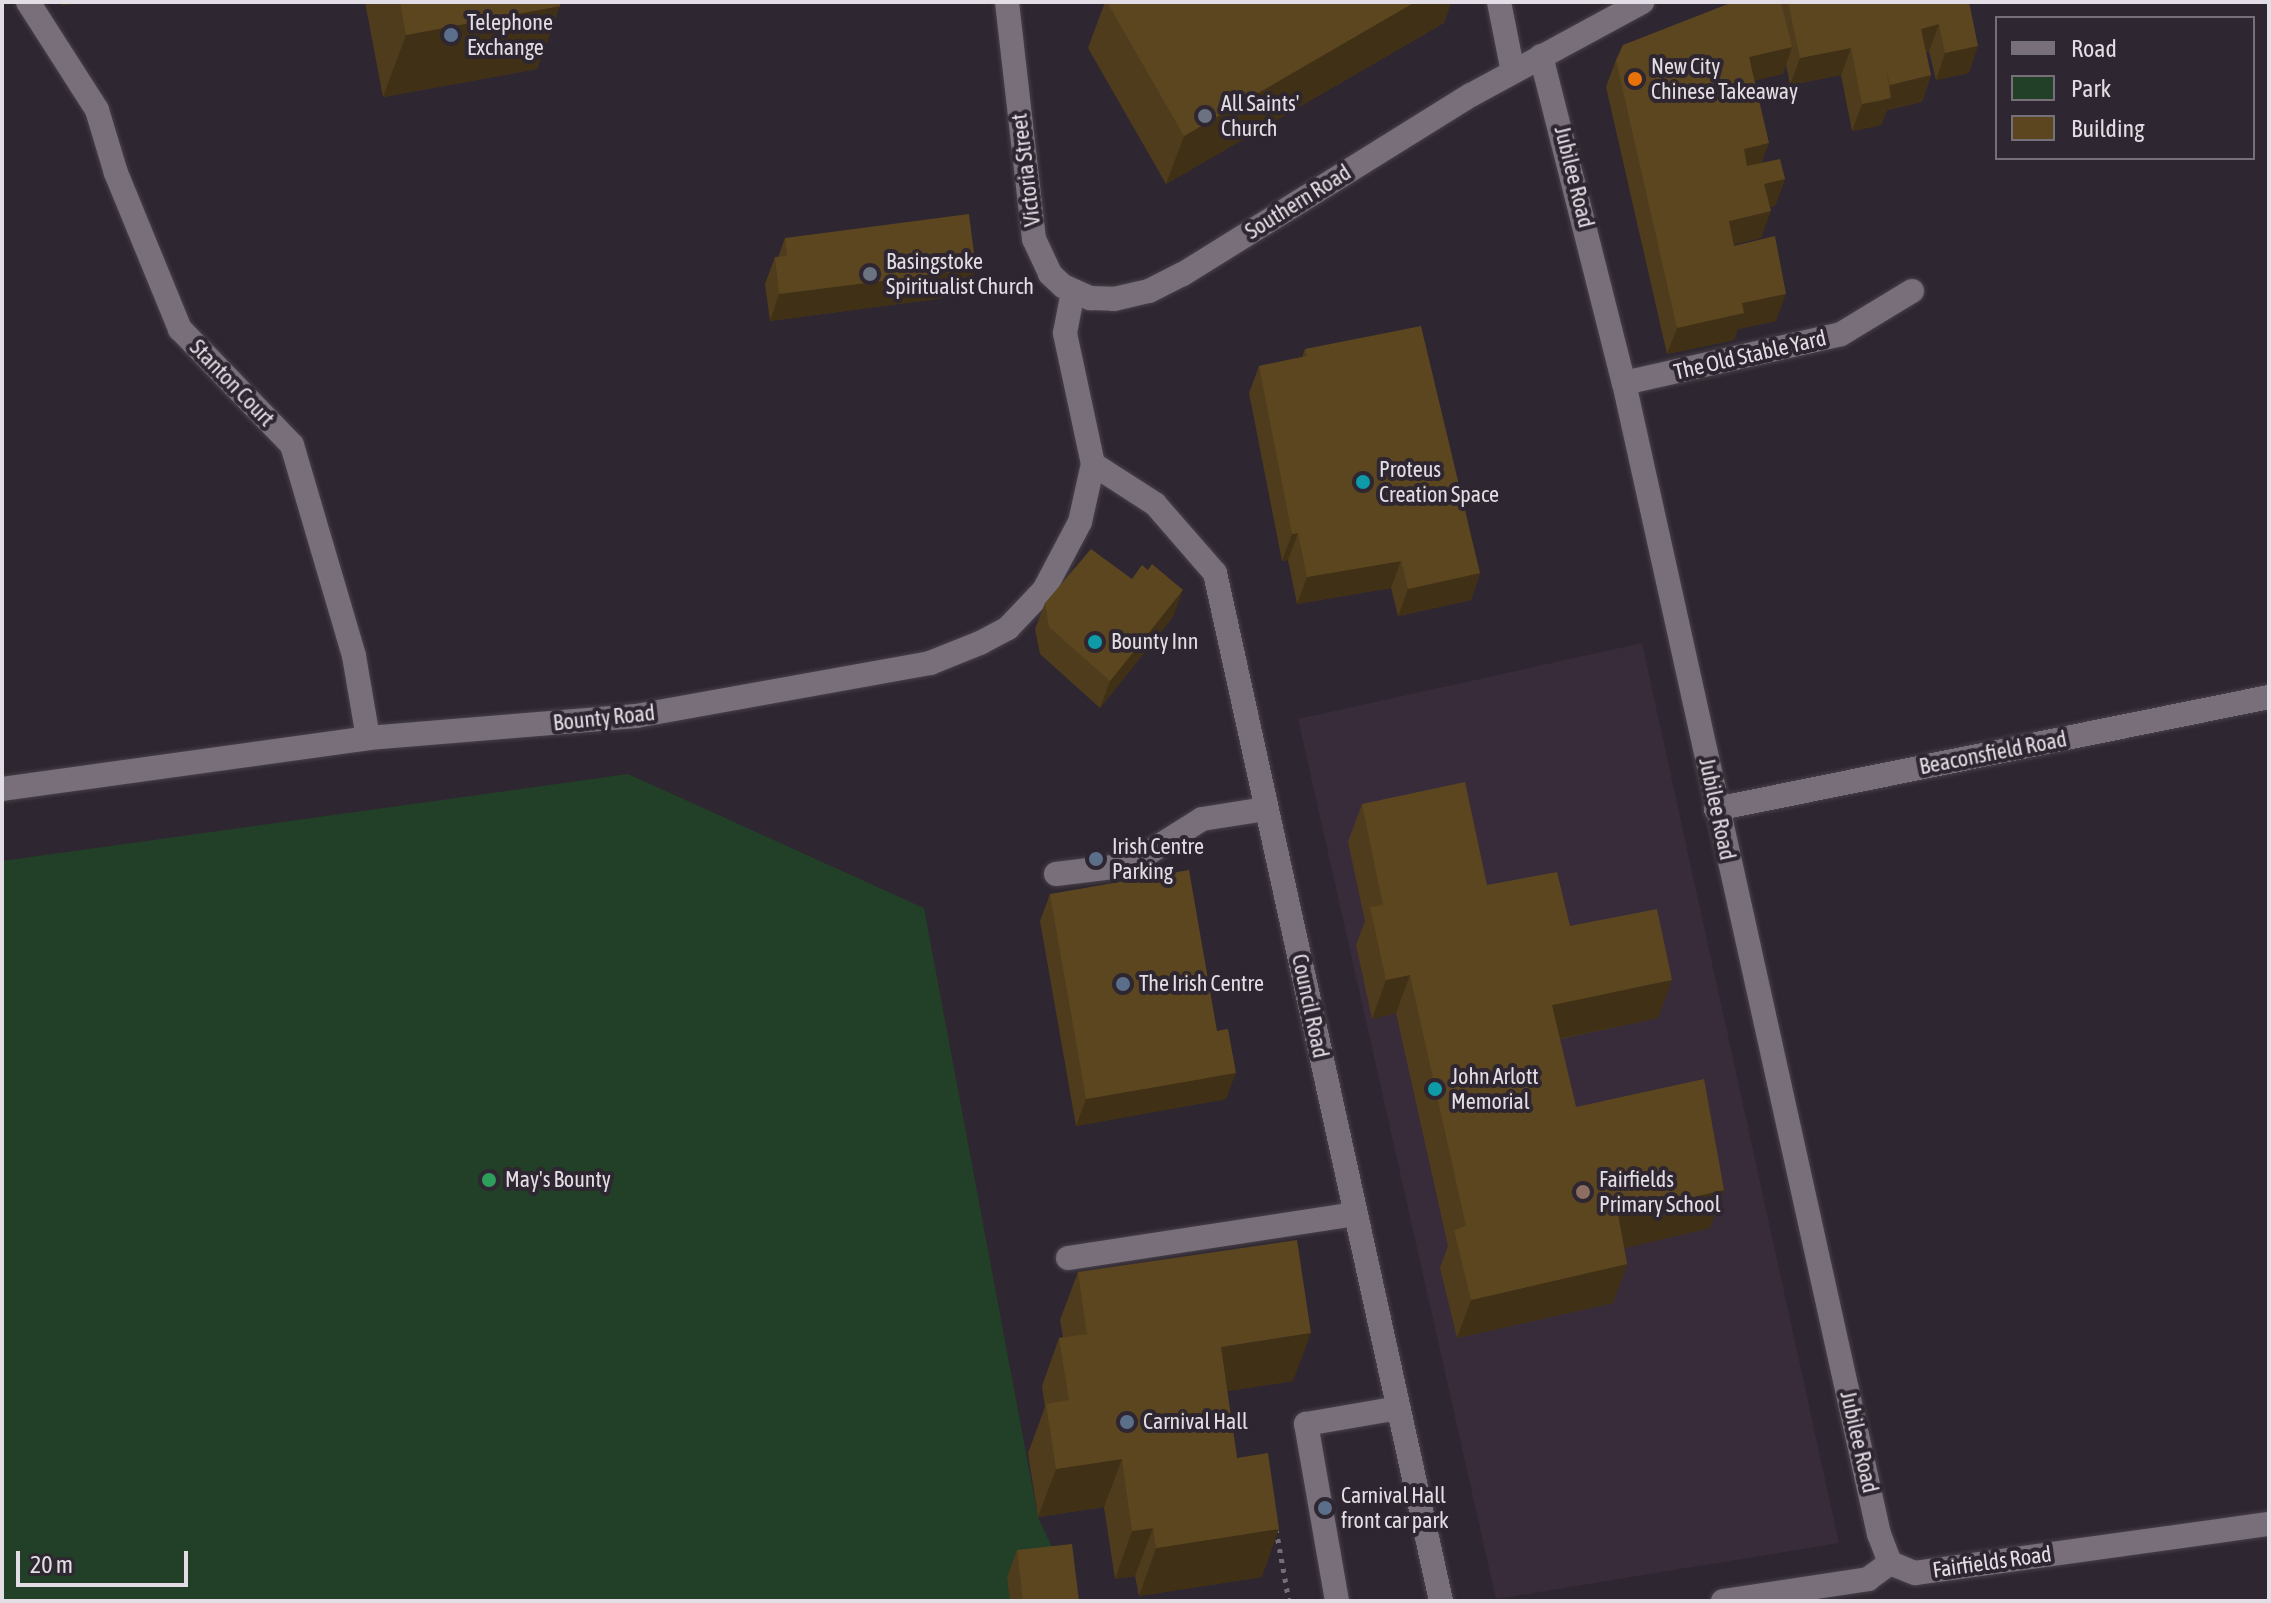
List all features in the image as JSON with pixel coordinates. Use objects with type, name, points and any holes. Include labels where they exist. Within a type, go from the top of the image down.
[{"type":"street","name":"Stanton Court","points":[[28,2],[97,110],[116,173],[180,329],[292,445],[354,656],[368,738]]},
{"type":"street","name":"Victoria Street","points":[[1007,2],[1034,239],[1050,274],[1073,291]]},
{"type":"street","points":[[1499,2],[1513,72]]},
{"type":"street","name":"Southern Road","points":[[1073,291],[1114,299],[1161,285],[1513,72],[1642,2]]},
{"type":"street","name":"Jubilee Road","points":[[1541,56],[1624,383],[1879,1534],[1890,1563]]},
{"type":"street","points":[[1073,291],[1065,333],[1093,464]]},
{"type":"street","name":"The Old Stable Yard","points":[[1624,383],[1841,334],[1912,291]]},
{"type":"street","name":"Bounty Road","points":[[2,789],[368,738],[636,716],[930,663],[1008,628],[1044,590],[1080,522],[1093,464]]},
{"type":"street","name":"Council Road","points":[[1093,464],[1155,504],[1215,573],[1441,1601]]},
{"type":"street","name":"Beaconsfield Road","points":[[1716,809],[2269,697]]},
{"type":"street","points":[[1056,874],[1129,865],[1202,819],[1266,809]]},
{"type":"street","points":[[1068,1258],[1356,1214]]},
{"type":"street","points":[[1337,1601],[1306,1424],[1399,1408]]},
{"type":"street","name":"Fairfields Road","points":[[1890,1563],[1915,1573],[2269,1524]]},
{"type":"street","points":[[1723,1601],[1868,1579],[1890,1563]]},
{"type":"path","points":[[1275,1526],[1289,1601]]},
{"type":"shaded area","name":"Fairfields Primary School","points":[[1642,643],[1839,1543],[1496,1599],[1298,719]]},
{"type":"green space","name":"May's Bounty","points":[[628,774],[924,908],[1038,1517],[1063,1571],[1066,1601],[2,1601],[2,861]]},
{"type":"building","points":[[400,2],[560,2],[560,6],[406,35]]},
{"type":"building","points":[[1107,2],[1415,2],[1184,136]]},
{"type":"building","points":[[1733,2],[1781,2],[1792,47],[1749,57],[1769,143],[1744,149],[1747,166],[1780,159],[1785,179],[1764,184],[1771,211],[1729,221],[1734,246],[1775,236],[1786,294],[1742,303],[1744,313],[1677,328],[1616,60],[1623,45]]},
{"type":"building","points":[[1788,2],[1969,2],[1978,46],[1945,53],[1939,24],[1921,29],[1931,75],[1890,85],[1886,67],[1891,98],[1862,104],[1851,48],[1800,58]]},
{"type":"building","points":[[969,214],[976,269],[779,294],[775,257],[787,256],[785,238]]},
{"type":"building","points":[[1421,326],[1480,573],[1408,589],[1401,561],[1307,577],[1298,533],[1292,534],[1259,366],[1307,356],[1305,349]]},
{"type":"building","name":"Bounty Inn","points":[[1091,549],[1132,579],[1142,565],[1148,570],[1152,564],[1183,590],[1110,681],[1049,627],[1045,603]]},
{"type":"building","name":"Fairfields Primary School","points":[[1465,782],[1487,885],[1557,872],[1570,926],[1657,909],[1672,980],[1552,1005],[1576,1107],[1704,1079],[1724,1190],[1618,1214],[1627,1264],[1471,1300],[1454,1230],[1466,1226],[1410,975],[1386,980],[1370,907],[1383,905],[1362,804]]},
{"type":"building","name":"The Irish Centre","points":[[1189,870],[1217,1031],[1228,1029],[1236,1073],[1086,1099],[1050,894]]},
{"type":"building","name":"Carnival Hall","points":[[1297,1240],[1311,1333],[1221,1347],[1237,1458],[1268,1453],[1279,1529],[1156,1548],[1153,1528],[1132,1531],[1122,1459],[1056,1469],[1046,1404],[1069,1400],[1059,1338],[1087,1334],[1078,1272]]},
{"type":"building","points":[[1072,1544],[1079,1601],[1023,1601],[1017,1550]]},
{"type":"place","name":"Telephone Exchange","points":[[451,35]]},
{"type":"place","name":"New City Chinese Takeaway","points":[[1635,79]]},
{"type":"place","name":"All Saints' Church","points":[[1205,116]]},
{"type":"place","name":"Basingstoke Spiritualist Church","points":[[870,274]]},
{"type":"place","name":"Proteus Creation Space","points":[[1363,482]]},
{"type":"place","name":"Bounty Inn","points":[[1095,642]]},
{"type":"place","name":"Irish Centre Parking","points":[[1096,859]]},
{"type":"place","name":"The Irish Centre","points":[[1123,984]]},
{"type":"place","name":"John Arlott Memorial","points":[[1435,1089]]},
{"type":"place","name":"May's Bounty","points":[[489,1180]]},
{"type":"place","name":"Fairfields Primary School","points":[[1583,1192]]},
{"type":"place","name":"Carnival Hall","points":[[1127,1422]]},
{"type":"place","name":"Carnival Hall front car park","points":[[1325,1508]]}]
